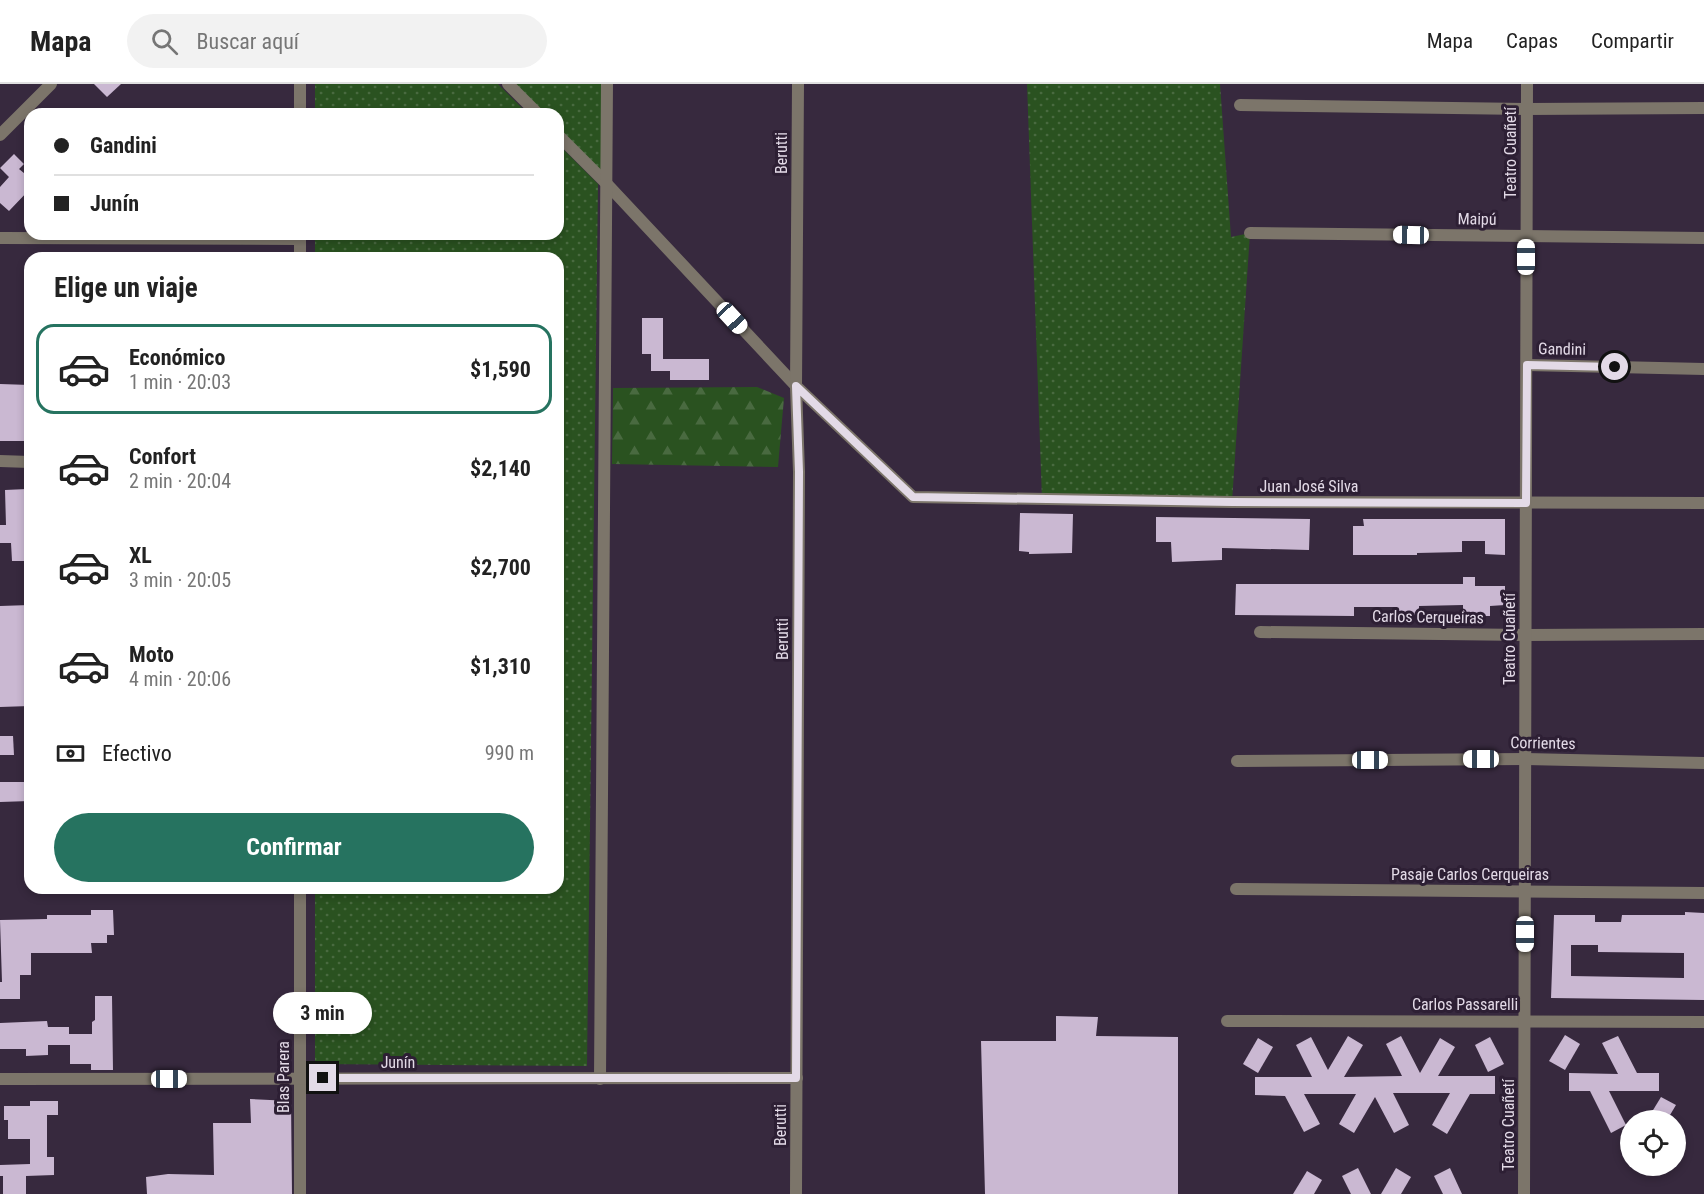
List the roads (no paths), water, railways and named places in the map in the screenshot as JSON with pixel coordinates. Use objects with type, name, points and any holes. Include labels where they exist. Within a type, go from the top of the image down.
[{"type":"street","points":[[27,108],[51,84]]},
{"type":"street","points":[[300,84],[300,108]]},
{"type":"street","points":[[508,84],[532,108]]},
{"type":"street","points":[[600,1079],[607,84]]},
{"type":"street","name":"Berutti","points":[[796,1194],[798,84]]},
{"type":"street","name":"Teatro Cuañetí","points":[[1524,1194],[1527,84]]},
{"type":"street","points":[[1240,105],[1704,108]]},
{"type":"street","points":[[0,135],[24,111]]},
{"type":"street","points":[[564,141],[796,386]]},
{"type":"street","name":"Maipú","points":[[1250,233],[1704,237]]},
{"type":"street","points":[[0,238],[24,238]]},
{"type":"street","name":"Gandini","points":[[1527,365],[1704,369]]},
{"type":"street","name":"Juan José Silva","points":[[796,386],[913,497],[1232,502],[1704,503]]},
{"type":"street","points":[[0,461],[24,462]]},
{"type":"street","name":"Carlos Cerqueiras","points":[[1260,632],[1526,635],[1704,634]]},
{"type":"street","name":"Corrientes","points":[[1237,761],[1526,759],[1704,763]]},
{"type":"street","name":"Pasaje Carlos Cerqueiras","points":[[1236,889],[1704,893]]},
{"type":"street","name":"Blas Parera","points":[[300,894],[300,1194]]},
{"type":"street","name":"Carlos Passarelli","points":[[1227,1021],[1704,1022]]},
{"type":"street","name":"Junín","points":[[0,1078],[796,1078]]}]
